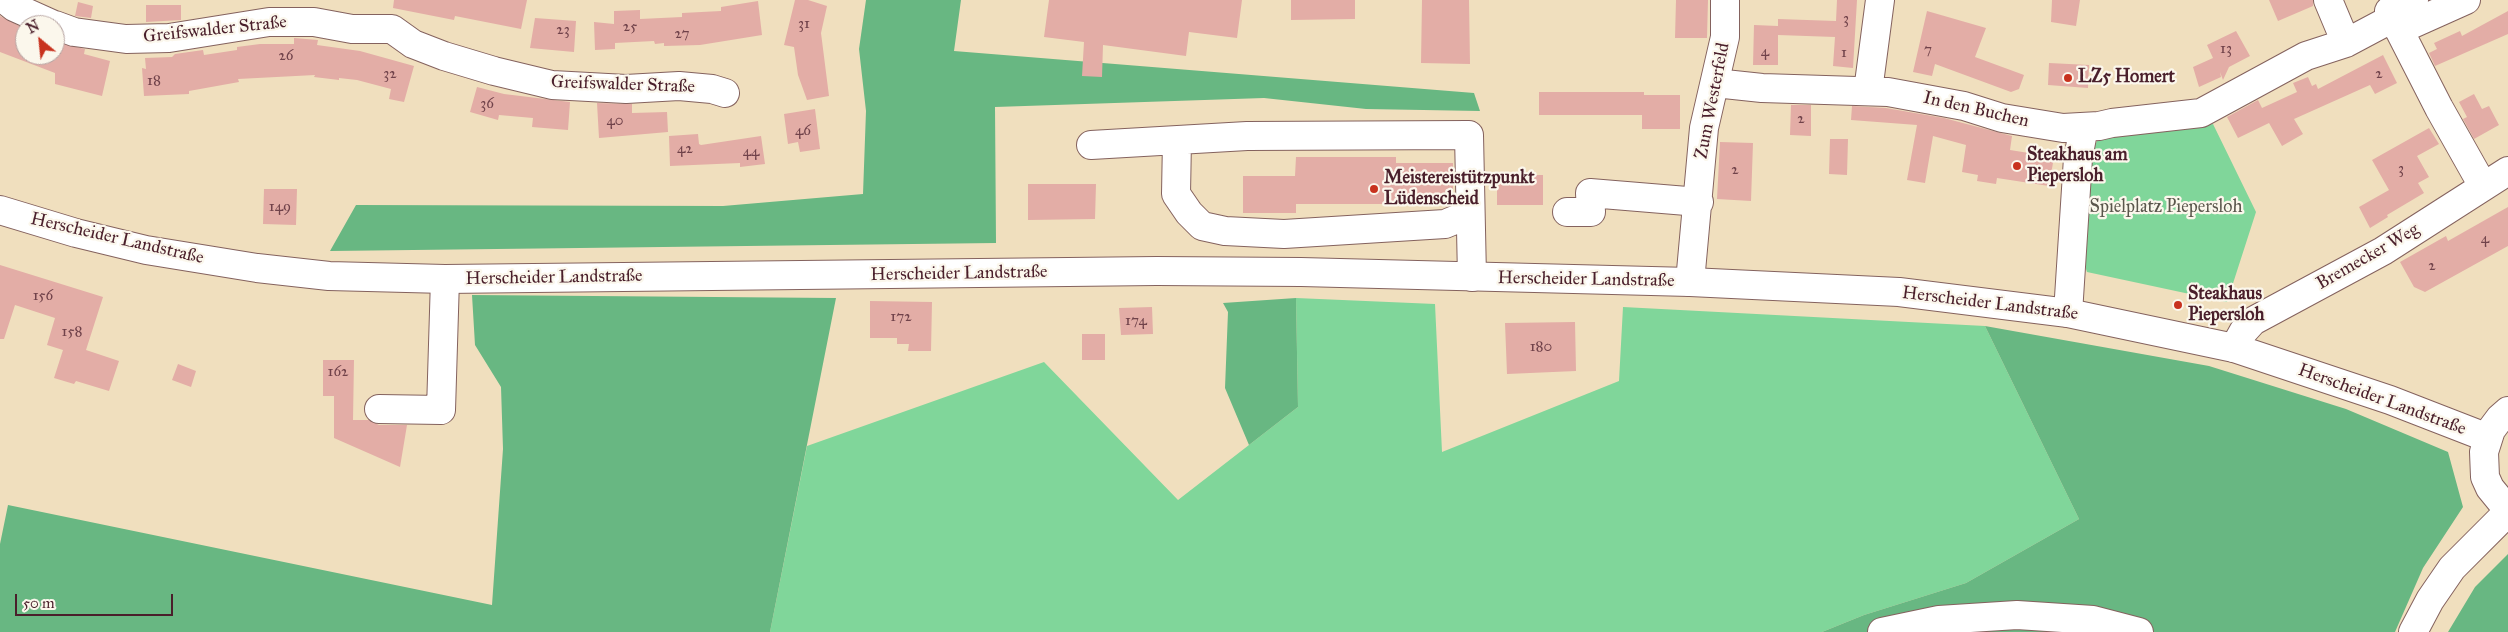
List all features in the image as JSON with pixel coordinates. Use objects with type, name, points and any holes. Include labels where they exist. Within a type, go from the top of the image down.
[{"type":"street","name":"Greifswalder Straße","points":[[5,0],[14,7],[32,15]]},
{"type":"street","name":"Zum Westerfeld","points":[[1690,282],[1699,202],[1704,128],[1725,37],[1726,0]]},
{"type":"street","points":[[1868,91],[1880,0]]},
{"type":"street","points":[[2328,0],[2346,43]]},
{"type":"street","points":[[2414,0],[2389,11],[2483,186]]},
{"type":"street","name":"In den Buchen","points":[[1715,83],[1762,88],[1868,91],[1918,96],[1964,106],[2002,118],[2063,128],[2084,127],[2201,113],[2306,56],[2466,0]]},
{"type":"street","name":"Greifswalder Straße","points":[[65,29],[74,32],[126,39],[169,38],[268,22],[314,22],[352,29],[392,30],[413,44],[444,56],[494,71],[552,84],[626,89],[679,86],[712,89],[725,93]]},
{"type":"street","points":[[2068,313],[2078,158],[2084,127]]},
{"type":"street","name":"Herscheider Landstraße","points":[[1090,145],[1247,136],[1469,136],[1469,214],[1472,277]]},
{"type":"street","points":[[1177,140],[1176,194],[1189,213],[1202,226],[1225,231],[1284,234],[1445,224],[1469,214]]},
{"type":"street","name":"Bremecker Weg","points":[[2234,348],[2243,332],[2253,321],[2383,251],[2508,171]]},
{"type":"street","points":[[1567,212],[1590,212],[1590,193],[1699,202]]},
{"type":"street","name":"Herscheider Landstraße","points":[[0,210],[76,233],[201,260],[329,276],[445,279],[1157,271],[1301,272],[1690,282],[1899,292],[2068,313],[2234,348],[2390,400],[2488,438]]},
{"type":"street","name":"Herscheider Landstraße","points":[[379,409],[441,410],[445,279]]},
{"type":"street","points":[[2413,632],[2430,600],[2452,568],[2508,511],[2497,500],[2485,476],[2484,452],[2488,438],[2500,418],[2508,411]]},
{"type":"street","points":[[1882,632],[1939,620],[2017,615],[2093,620],[2139,632]]},
{"type":"green space","points":[[866,0],[961,0],[954,51],[1474,93],[1480,111],[1366,109],[1264,98],[995,107],[996,243],[330,251],[356,205],[723,206],[863,194],[866,111],[859,49]]},
{"type":"green space","name":"Spielplatz Piepersloh","points":[[2213,124],[2256,212],[2227,302],[2087,272],[2083,260],[2092,151],[2097,141],[2111,135]]},
{"type":"green space","points":[[472,295],[836,298],[770,632],[0,632],[0,544],[8,505],[492,605],[503,449],[501,387],[475,345]]},
{"type":"green space","points":[[1296,298],[1435,304],[1442,452],[1619,381],[1623,307],[1985,326],[2079,519],[1966,583],[1864,615],[1822,632],[770,632],[807,446],[1044,362],[1178,500],[1298,407]]},
{"type":"green space","points":[[1296,298],[1298,407],[1249,445],[1225,388],[1228,312],[1223,303]]},
{"type":"green space","points":[[1985,326],[2209,366],[2346,409],[2448,452],[2463,507],[2423,568],[2395,632],[1822,632],[1864,615],[1966,583],[2079,519]]},
{"type":"green space","points":[[2508,554],[2508,632],[2448,632],[2475,587]]},
{"type":"building","points":[[394,0],[527,0],[521,29],[455,16],[454,20],[393,8]]},
{"type":"building","points":[[795,0],[808,0],[827,6],[821,33],[829,96],[807,100],[798,75],[794,47],[784,45]]},
{"type":"building","points":[[1049,0],[1242,0],[1237,38],[1189,32],[1186,56],[1103,45],[1102,77],[1082,76],[1084,42],[1044,37]]},
{"type":"building","points":[[1291,0],[1355,0],[1355,19],[1291,20]]},
{"type":"building","points":[[1422,0],[1469,0],[1470,64],[1421,63]]},
{"type":"building","points":[[1676,0],[1708,0],[1707,38],[1675,38]]},
{"type":"building","points":[[1837,0],[1857,0],[1853,68],[1833,66],[1835,37],[1778,35],[1778,65],[1753,65],[1754,25],[1778,26],[1778,19],[1836,21]]},
{"type":"building","points":[[2052,0],[2080,0],[2076,26],[2051,22]]},
{"type":"building","points":[[2269,0],[2313,0],[2313,6],[2278,21]]},
{"type":"building","points":[[758,1],[762,35],[700,45],[664,46],[664,43],[655,44],[654,41],[615,43],[615,49],[595,50],[594,22],[614,24],[614,11],[640,10],[640,19],[682,17],[682,13],[721,11],[721,7]]},
{"type":"building","points":[[78,2],[93,6],[91,18],[75,16]]},
{"type":"building","points":[[146,5],[181,5],[181,20],[146,22]]},
{"type":"building","points":[[1927,11],[1986,28],[1975,57],[2024,75],[2019,89],[2011,92],[1935,64],[1932,76],[1913,72]]},
{"type":"building","points":[[2508,11],[2508,34],[2435,66],[2429,53],[2437,49],[2434,43],[2460,31],[2462,36]]},
{"type":"building","points":[[0,16],[15,24],[15,58],[0,52]]},
{"type":"building","points":[[535,18],[576,21],[574,52],[530,48]]},
{"type":"building","points":[[2236,31],[2250,56],[2229,67],[2223,80],[2220,72],[2221,77],[2199,87],[2193,67],[2213,58],[2207,45]]},
{"type":"building","points":[[294,38],[318,40],[317,45],[360,51],[414,66],[404,102],[389,99],[391,89],[357,80],[314,77],[315,75],[238,79],[239,82],[189,91],[189,94],[144,96],[142,68],[146,69],[145,58],[172,57],[175,54],[203,50],[204,55],[260,44],[294,44]]},
{"type":"building","points":[[65,44],[85,49],[84,54],[110,61],[102,96],[55,84],[55,73],[34,65],[65,65]]},
{"type":"building","points":[[2383,55],[2397,83],[2375,94],[2370,85],[2294,119],[2303,134],[2282,146],[2269,123],[2238,138],[2227,117],[2258,100],[2262,108],[2297,92],[2293,83],[2308,77],[2312,86],[2316,84],[2318,89]]},
{"type":"building","name":"LZ5 Homert","points":[[2049,63],[2089,65],[2088,88],[2048,85]]},
{"type":"building","points":[[477,87],[504,94],[570,102],[568,130],[532,127],[533,118],[499,115],[498,120],[470,112]]},
{"type":"building","points":[[1539,92],[1644,92],[1644,95],[1680,95],[1680,129],[1642,129],[1642,115],[1539,115]]},
{"type":"building","points":[[2474,94],[2482,109],[2489,106],[2499,125],[2474,139],[2463,119],[2467,117],[2459,102]]},
{"type":"building","points":[[597,103],[632,104],[632,113],[667,112],[668,132],[599,138]]},
{"type":"building","points":[[1791,105],[1811,105],[1811,136],[1790,135]]},
{"type":"building","points":[[1852,106],[1886,108],[1944,118],[2012,136],[2010,150],[2054,157],[2049,186],[1997,178],[1996,184],[1977,181],[1978,175],[1962,172],[1966,145],[1933,136],[1925,183],[1907,180],[1917,125],[1851,120]]},
{"type":"building","points":[[815,109],[820,149],[800,152],[798,142],[788,144],[784,114]]},
{"type":"building","points":[[2429,128],[2439,144],[2417,156],[2429,177],[2418,183],[2424,193],[2387,215],[2388,217],[2370,228],[2359,207],[2389,190],[2372,160]]},
{"type":"building","points":[[698,134],[699,144],[701,145],[761,136],[765,164],[740,167],[740,163],[670,166],[669,136]]},
{"type":"building","points":[[1830,139],[1848,139],[1847,175],[1829,174]]},
{"type":"building","points":[[1720,142],[1753,143],[1751,201],[1717,199]]},
{"type":"building","name":"Meistereistützpunkt Lüdenscheid","points":[[1296,157],[1396,157],[1396,163],[1453,163],[1453,204],[1296,204],[1296,213],[1243,213],[1243,176],[1295,176]]},
{"type":"building","points":[[1497,175],[1543,175],[1543,205],[1497,205]]},
{"type":"building","points":[[1028,184],[1096,184],[1095,219],[1028,220]]},
{"type":"building","points":[[264,189],[297,189],[296,225],[263,224]]},
{"type":"building","points":[[2508,207],[2508,246],[2425,292],[2414,287],[2400,262],[2446,236],[2448,241]]},
{"type":"building","points":[[0,265],[103,297],[86,350],[119,361],[109,391],[76,381],[74,384],[54,378],[63,350],[47,345],[55,318],[15,305],[4,339],[0,339]]},
{"type":"building","points":[[870,301],[932,302],[931,351],[908,351],[909,344],[897,344],[897,338],[870,338]]},
{"type":"building","points":[[1152,307],[1153,334],[1121,335],[1119,308]]},
{"type":"building","points":[[1575,322],[1576,371],[1507,374],[1505,323]]},
{"type":"building","points":[[1082,334],[1105,334],[1105,360],[1082,360]]},
{"type":"building","points":[[323,360],[354,360],[353,420],[369,420],[379,425],[407,425],[400,467],[334,438],[334,396],[323,396]]},
{"type":"building","points":[[178,364],[196,371],[191,387],[172,380]]},
{"type":"place","name":"LZ5 Homert","points":[[2068,78]]},
{"type":"place","name":"Steakhaus am Piepersloh","points":[[2017,166]]},
{"type":"place","name":"Meistereistützpunkt Lüdenscheid","points":[[1374,189]]},
{"type":"place","name":"Steakhaus Piepersloh","points":[[2178,305]]}]
